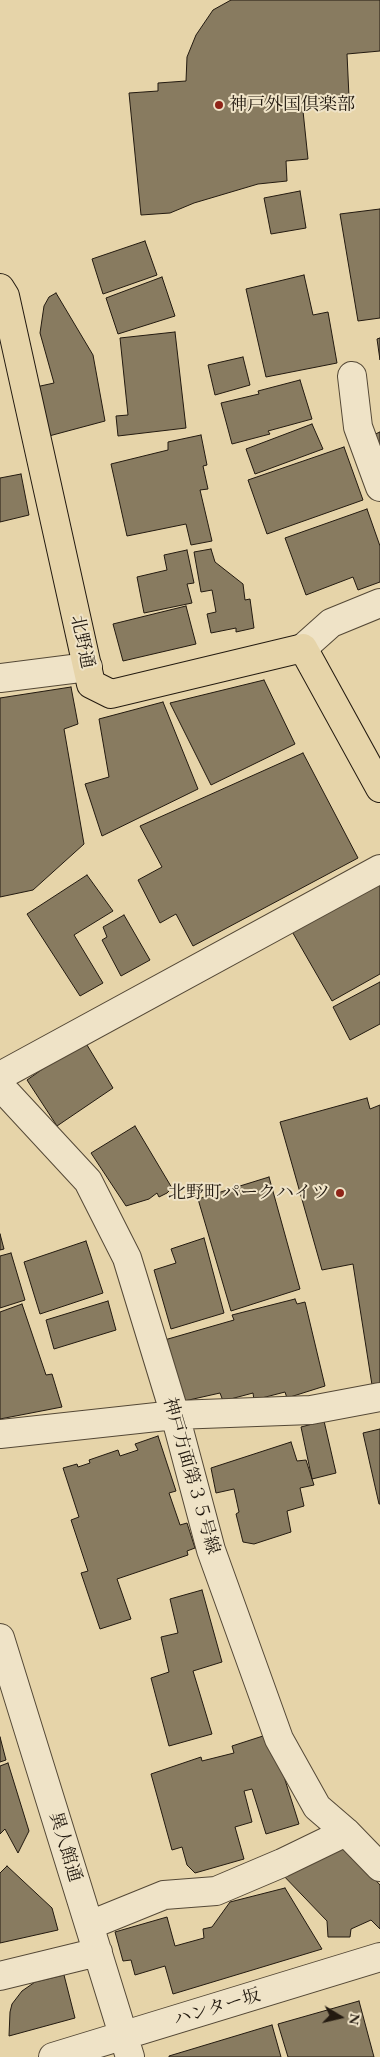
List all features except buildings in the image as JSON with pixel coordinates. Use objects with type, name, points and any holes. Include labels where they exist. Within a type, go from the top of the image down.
[{"type":"main road","name":"北野通","points":[[0,288],[5,296],[91,684],[111,694],[303,648]]},
{"type":"main road","points":[[303,648],[380,788]]},
{"type":"street","points":[[352,376],[358,427],[380,488]]},
{"type":"street","points":[[303,648],[331,623],[380,603]]},
{"type":"street","points":[[0,678],[88,667]]},
{"type":"street","points":[[0,1076],[380,869]]},
{"type":"street","name":"神戸方面第３５号線","points":[[0,1086],[88,1181],[126,1258],[175,1415],[211,1550],[279,1739],[317,1807],[378,1861]]},
{"type":"street","points":[[0,1434],[175,1415],[311,1410],[380,1397]]},
{"type":"street","name":"異人館通","points":[[0,1638],[127,2047]]},
{"type":"street","points":[[90,1925],[164,1895],[216,1892],[346,1832]]},
{"type":"street","points":[[0,1976],[98,1952]]},
{"type":"street","name":"ハンター坂","points":[[53,2057],[127,2047],[380,1957]]},
{"type":"place","name":"神戸外国倶楽部","points":[[219,105]]},
{"type":"place","name":"北野町パークハイツ","points":[[340,1193]]}]
